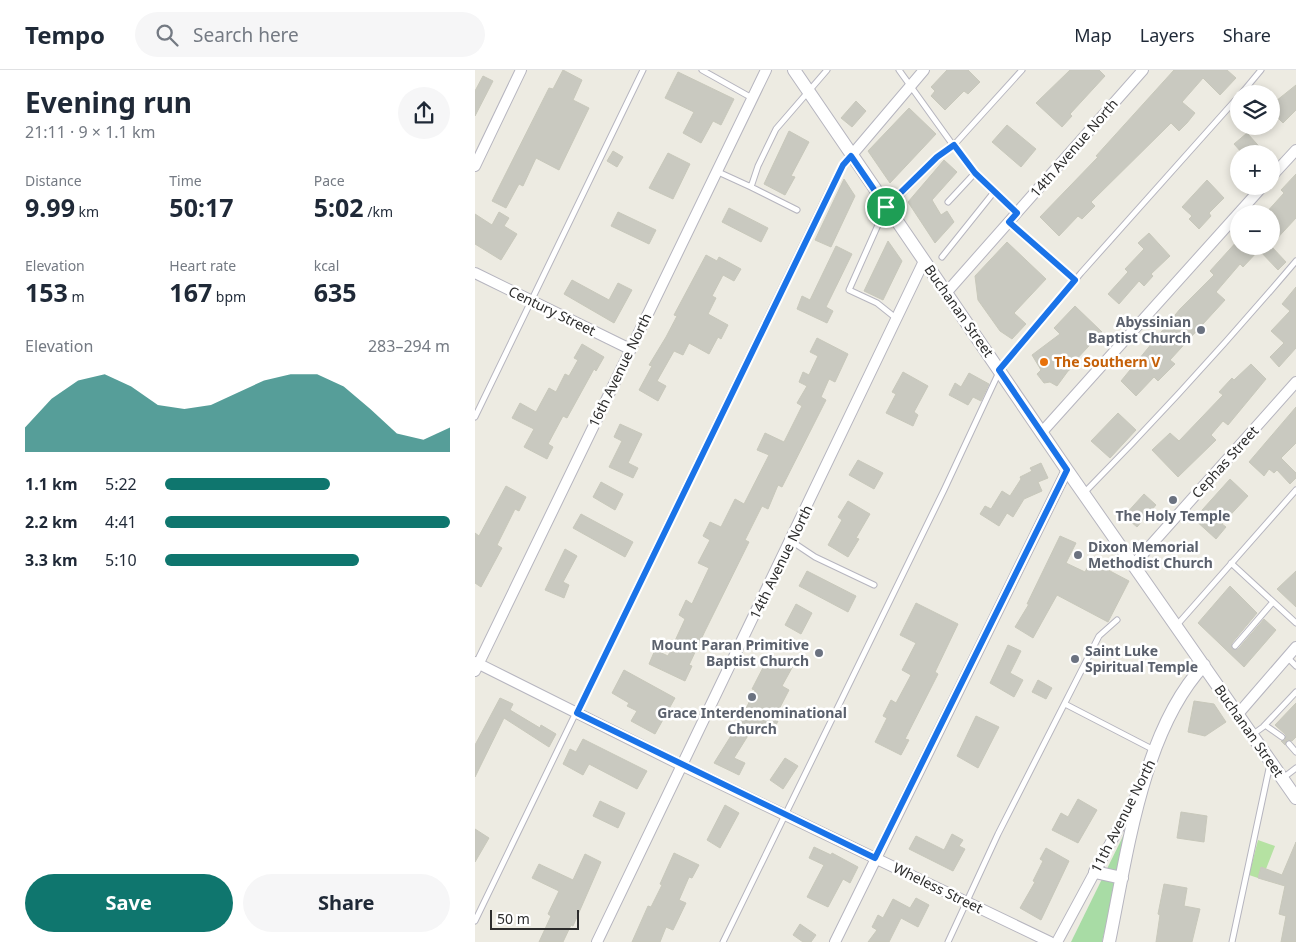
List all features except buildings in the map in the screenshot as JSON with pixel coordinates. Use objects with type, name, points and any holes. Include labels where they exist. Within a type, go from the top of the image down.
[{"type":"street","points":[[475,166],[479,147],[521,70]]},
{"type":"street","name":"16th Avenue North","points":[[476,665],[766,70]]},
{"type":"street","name":"Buchanan Street","points":[[794,70],[1067,470],[1296,798]]},
{"type":"street","points":[[851,156],[925,70]]},
{"type":"street","name":"14th Avenue North","points":[[946,293],[1143,70]]},
{"type":"street","points":[[1280,167],[1296,150]]},
{"type":"street","points":[[1042,432],[1255,195]]},
{"type":"street","name":"14th Avenue North","points":[[597,942],[924,261]]},
{"type":"street","name":"Century Street","points":[[475,273],[630,349]]},
{"type":"street","name":"Cephas Street","points":[[1134,564],[1296,382]]},
{"type":"street","points":[[835,942],[1067,470]]},
{"type":"street","points":[[1238,714],[1296,647]]},
{"type":"street","name":"Wheless Street","points":[[476,665],[1051,942]]},
{"type":"street","name":"11th Avenue North","points":[[1057,942],[1141,786],[1178,699],[1187,683],[1204,665]]},
{"type":"street","points":[[1109,942],[1141,786]]},
{"type":"street","points":[[1095,872],[1122,878]]},
{"type":"lane","points":[[475,417],[643,70]]},
{"type":"lane","points":[[702,70],[752,98]]},
{"type":"lane","points":[[751,187],[758,166],[776,129],[827,70]]},
{"type":"lane","points":[[899,70],[975,173],[1017,213]]},
{"type":"lane","points":[[897,319],[877,303],[849,290],[886,207],[937,157],[954,145],[1022,70]]},
{"type":"lane","points":[[1248,85],[1261,70]]},
{"type":"lane","points":[[723,942],[786,816],[842,695],[944,490],[999,370],[1075,280],[1230,106]]},
{"type":"lane","points":[[475,921],[829,190],[843,165],[851,156]]},
{"type":"lane","points":[[716,171],[797,210]]},
{"type":"lane","points":[[948,202],[975,173]]},
{"type":"lane","points":[[941,257],[994,192]]},
{"type":"lane","points":[[1009,222],[1075,280]]},
{"type":"lane","points":[[1084,494],[1138,439],[1202,369],[1296,261]]},
{"type":"lane","points":[[1176,625],[1296,490]]},
{"type":"lane","points":[[791,541],[815,556],[874,586]]},
{"type":"lane","points":[[1231,563],[1296,623]]},
{"type":"lane","points":[[1235,646],[1273,602]]},
{"type":"lane","points":[[948,942],[998,834],[1099,636],[1117,620]]},
{"type":"lane","points":[[1287,657],[1296,666]]},
{"type":"lane","points":[[1252,735],[1265,725],[1296,692]]},
{"type":"lane","points":[[1065,704],[1156,751]]},
{"type":"lane","points":[[1265,725],[1282,737]]},
{"type":"lane","points":[[1289,744],[1296,752]]},
{"type":"lane","points":[[1232,942],[1271,762]]},
{"type":"lane","points":[[1282,779],[1296,768]]},
{"type":"green space","points":[[1130,822],[1102,942],[1071,942]]},
{"type":"green space","points":[[1258,840],[1275,846],[1266,869],[1261,867],[1258,878],[1249,875]]},
{"type":"place","name":"Abyssinian Baptist Church","points":[[1201,330]]},
{"type":"place","name":"The Southern V","points":[[1044,362]]},
{"type":"place","name":"The Holy Temple","points":[[1173,500]]},
{"type":"place","name":"Dixon Memorial Methodist Church","points":[[1078,555]]},
{"type":"place","name":"Mount Paran Primitive Baptist Church","points":[[819,653]]},
{"type":"place","name":"Saint Luke Spiritual Temple","points":[[1075,659]]},
{"type":"place","name":"Grace Interdenominational Church","points":[[752,697]]},
{"type":"route","points":[[954,145],[968,166],[1017,213],[1009,222],[1075,280],[999,370],[1067,470],[875,858],[577,713],[829,190],[843,165],[851,156],[886,207],[897,199],[937,157],[954,145]]}]
